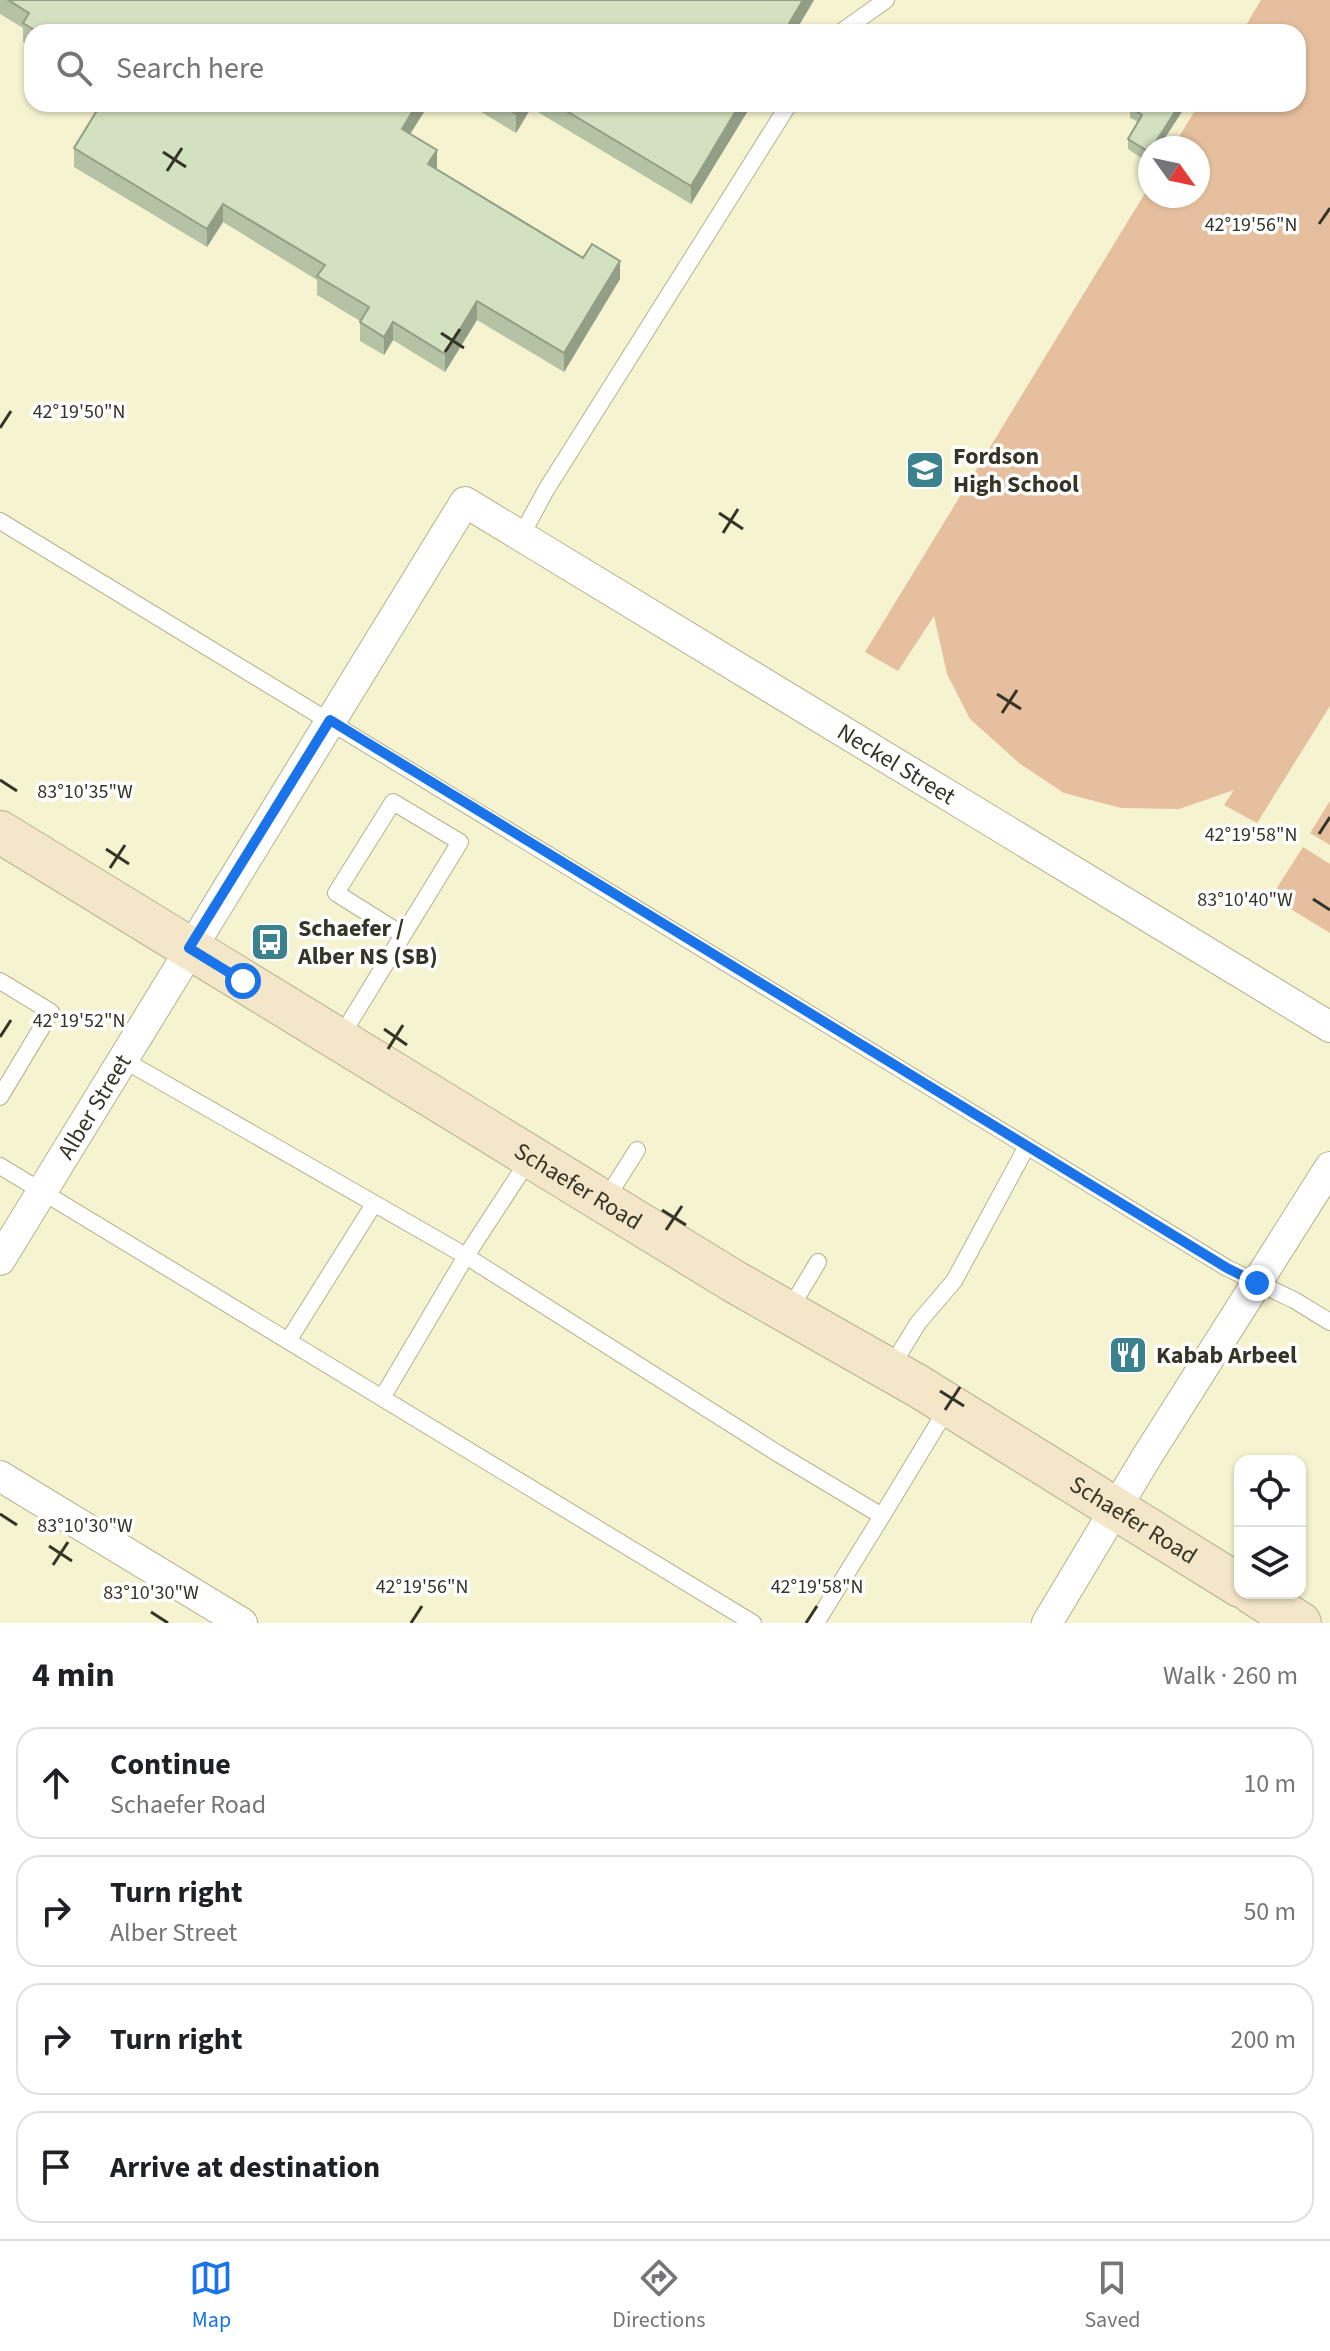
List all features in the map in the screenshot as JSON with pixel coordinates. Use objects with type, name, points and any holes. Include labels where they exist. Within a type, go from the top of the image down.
[{"type":"main road","name":"Schaefer Road","points":[[0,832],[787,1313],[949,1405],[1234,1582]]},
{"type":"main road","points":[[1262,1599],[1300,1623]]},
{"type":"street","name":"Neckel Street","points":[[465,502],[1330,1027]]},
{"type":"street","name":"Alber Street","points":[[0,1260],[465,502]]},
{"type":"street","points":[[1047,1623],[1330,1167]]},
{"type":"street","points":[[0,1476],[242,1623]]},
{"type":"lane","points":[[852,24],[886,0]]},
{"type":"lane","points":[[521,536],[555,476],[784,112]]},
{"type":"lane","points":[[0,521],[1227,1268],[1294,1300],[1330,1322]]},
{"type":"lane","points":[[339,1040],[460,842],[393,802],[336,893],[403,935]]},
{"type":"lane","points":[[0,981],[51,1012],[0,1097]]},
{"type":"lane","points":[[122,1059],[466,1256],[882,1516]]},
{"type":"lane","points":[[890,1370],[918,1323],[954,1281],[1027,1146]]},
{"type":"lane","points":[[604,1202],[637,1150]]},
{"type":"lane","points":[[382,1398],[466,1256],[530,1157]]},
{"type":"lane","points":[[0,1166],[753,1623]]},
{"type":"lane","points":[[288,1341],[374,1204]]},
{"type":"lane","points":[[787,1313],[818,1262]]},
{"type":"lane","points":[[816,1623],[949,1405]]},
{"type":"shaded area","points":[[1261,0],[1330,0],[1330,706],[1257,823],[1224,805],[1234,790],[1179,809],[1121,808],[1064,793],[1019,763],[970,719],[947,674],[934,616],[898,671],[865,652],[1138,205],[1138,208],[1210,208],[1210,136],[1179,136],[1194,112],[1306,112],[1306,24],[1247,24]]},
{"type":"shaded area","points":[[1330,801],[1330,845],[1310,833]]},
{"type":"shaded area","points":[[1303,847],[1330,864],[1330,933],[1271,897]]},
{"type":"building","points":[[8,0],[803,0],[789,24],[25,24],[29,13]]},
{"type":"building","points":[[96,112],[412,112],[402,129],[437,150],[428,164],[583,258],[592,244],[620,261],[564,353],[477,301],[445,354],[393,322],[384,337],[360,322],[369,307],[317,276],[325,265],[223,204],[207,229],[74,148]]},
{"type":"building","points":[[568,112],[735,112],[691,186]]},
{"type":"building","points":[[1138,112],[1175,112],[1160,136],[1138,136],[1138,145],[1128,139],[1142,115]]},
{"type":"place","name":"Fordson High School","points":[[925,470]]},
{"type":"place","name":"Schaefer / Alber NS (SB)","points":[[270,942]]},
{"type":"place","name":"Kabab Arbeel","points":[[1128,1355]]},
{"type":"route","points":[[243,981],[189,948],[330,720],[1227,1268],[1257,1283]]}]
